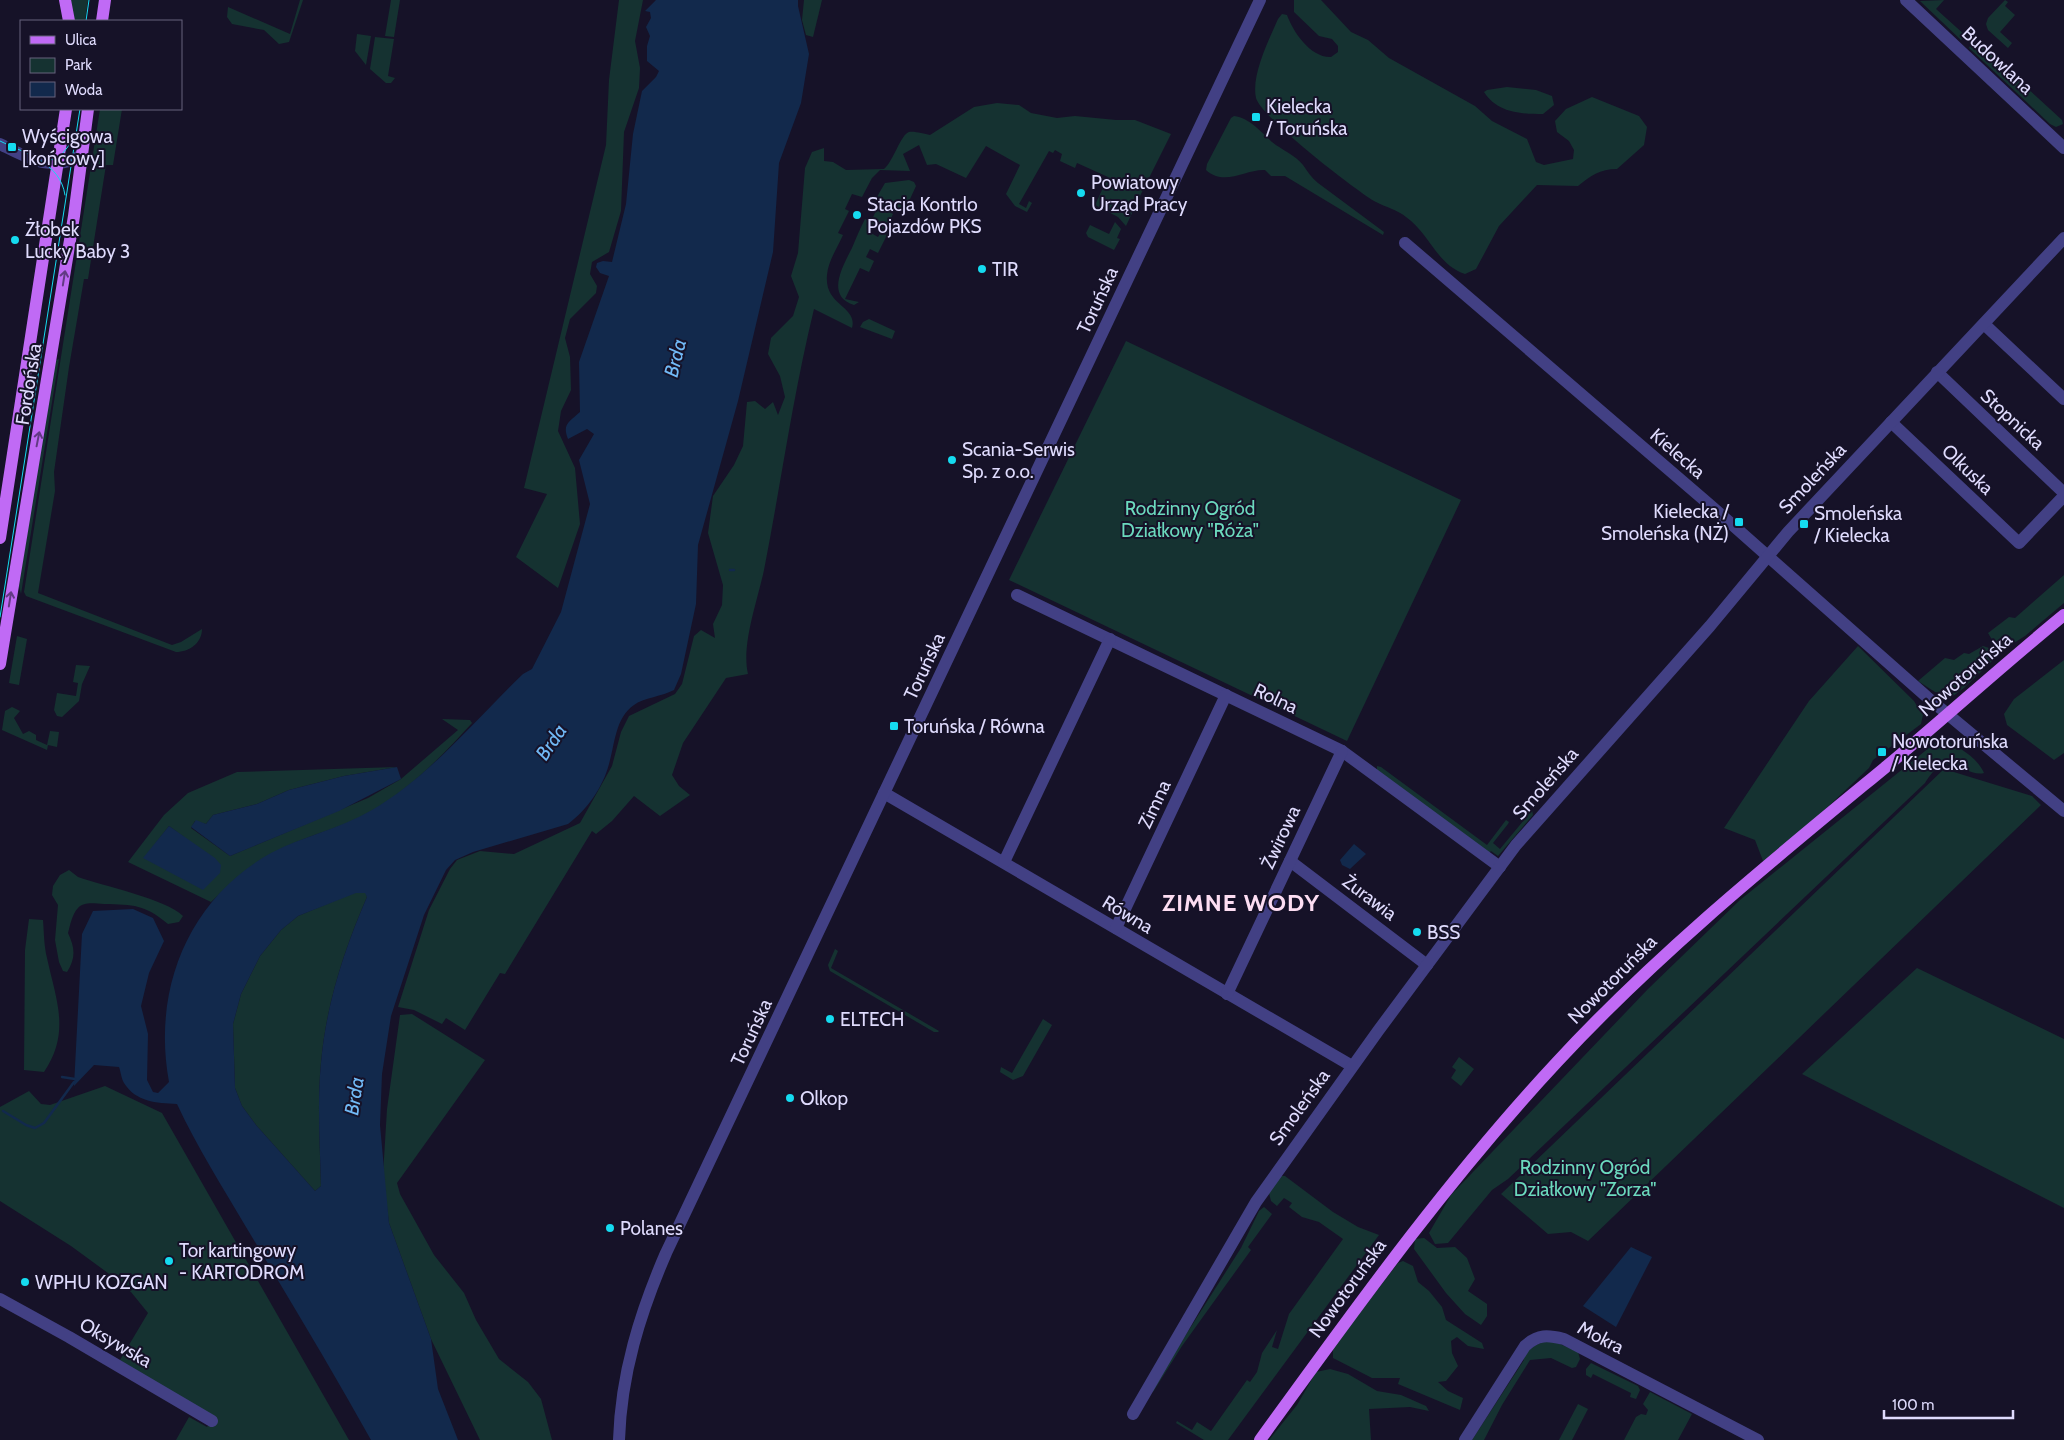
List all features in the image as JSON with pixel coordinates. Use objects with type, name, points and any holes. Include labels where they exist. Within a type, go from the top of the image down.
[{"type":"main road","points":[[65,0],[69,20]]},
{"type":"main road","points":[[102,20],[105,0]]},
{"type":"main road","name":"Fordońska","points":[[0,538],[66,110]]},
{"type":"main road","name":"Fordońska","points":[[0,664],[27,494],[39,435],[88,110]]},
{"type":"main road","name":"Nowotoruńska","points":[[1260,1440],[1398,1250],[1440,1196],[1559,1060],[1674,945],[1738,888],[1948,714],[2064,614]]},
{"type":"street","name":"Toruńska","points":[[618,1440],[624,1385],[634,1340],[650,1290],[1260,0]]},
{"type":"street","name":"Budowlana","points":[[1906,0],[2064,148]]},
{"type":"street","points":[[0,144],[31,158],[57,164],[69,163],[82,155]]},
{"type":"street","name":"Smoleńska","points":[[1133,1414],[1256,1202],[1352,1066],[1525,834],[1710,626],[1767,557],[1937,372],[2063,241]]},
{"type":"street","name":"Kielecka","points":[[1405,243],[1710,505],[1948,714],[2064,811]]},
{"type":"street","points":[[1984,324],[2064,399]]},
{"type":"street","name":"Stopnicka","points":[[1937,372],[2064,495]]},
{"type":"street","name":"Olkuska","points":[[1891,422],[2019,543],[2064,495]]},
{"type":"street","name":"Rolna","points":[[1017,595],[1342,751],[1500,867]]},
{"type":"street","points":[[1004,862],[1110,639]]},
{"type":"street","name":"Zimna","points":[[1116,928],[1226,695]]},
{"type":"street","name":"Żwirowa","points":[[1227,994],[1342,751]]},
{"type":"street","name":"Równa","points":[[884,793],[1352,1066]]},
{"type":"street","name":"Żurawia","points":[[1290,861],[1427,964]]},
{"type":"street","name":"Oksywska","points":[[4,1303],[212,1421]]},
{"type":"street","name":"Mokra","points":[[1465,1440],[1525,1346],[1532,1340],[1546,1335],[1564,1338],[1758,1440]]},
{"type":"green space","points":[[70,0],[88,0],[85,20],[74,20]]},
{"type":"green space","points":[[300,0],[303,0],[289,42],[279,44],[264,30],[232,24],[227,17],[228,7],[290,34]]},
{"type":"green space","points":[[391,0],[400,0],[394,37],[385,36]]},
{"type":"green space","points":[[619,0],[643,0],[635,41],[640,68],[639,88],[624,132],[621,211],[609,252],[592,262],[590,274],[597,286],[596,293],[570,319],[565,338],[570,357],[571,390],[561,411],[558,431],[575,468],[580,524],[558,588],[516,557],[547,494],[524,488],[606,145],[609,80]]},
{"type":"green space","points":[[804,0],[822,0],[813,37],[806,35],[802,20]]},
{"type":"green space","points":[[1294,0],[1321,0],[1351,32],[1368,40],[1389,58],[1475,106],[1492,121],[1527,139],[1536,162],[1544,165],[1573,159],[1574,150],[1569,141],[1557,132],[1555,121],[1566,109],[1592,97],[1639,116],[1647,127],[1644,145],[1617,169],[1605,170],[1578,186],[1537,185],[1499,226],[1476,269],[1465,274],[1455,270],[1447,264],[1421,231],[1406,217],[1365,195],[1310,153],[1274,121],[1256,98],[1255,89],[1258,68],[1278,19],[1282,14],[1287,15],[1298,36],[1310,49],[1324,56],[1331,57],[1338,52],[1338,46],[1332,39],[1319,36],[1294,12]]},
{"type":"green space","points":[[1944,0],[1936,9],[1966,36],[1961,40],[1920,1]]},
{"type":"green space","points":[[2005,0],[2008,2],[2005,6],[2015,15],[2000,32],[2012,43],[2008,48],[1988,30],[1986,24],[1988,18]]},
{"type":"green space","points":[[357,34],[371,36],[366,65],[355,51]]},
{"type":"green space","points":[[375,37],[394,39],[388,76],[395,78],[391,83],[386,83],[370,69]]},
{"type":"green space","points":[[1972,41],[1977,46],[1980,42],[2027,84],[2025,86],[2062,120],[2063,124],[2056,127],[2050,124],[1969,48]]},
{"type":"green space","points":[[1507,87],[1536,90],[1552,96],[1554,105],[1543,114],[1519,113],[1496,104],[1484,92]]},
{"type":"green space","points":[[997,103],[1019,105],[1031,113],[1057,118],[1075,116],[1135,120],[1171,134],[1137,202],[1132,200],[1129,207],[1134,209],[1126,226],[1118,217],[1095,205],[1108,177],[1077,163],[1075,168],[1060,161],[1062,154],[1055,150],[1053,153],[1049,151],[1019,204],[1026,208],[1029,201],[1032,203],[1027,212],[1015,206],[1006,194],[1020,165],[986,146],[966,178],[936,164],[927,165],[919,145],[903,154],[910,171],[880,170],[872,178],[862,197],[852,194],[845,209],[849,211],[838,233],[843,235],[831,260],[827,275],[827,285],[835,300],[850,315],[853,321],[852,328],[814,309],[793,406],[764,570],[748,636],[746,662],[748,674],[726,678],[683,743],[672,775],[679,786],[690,795],[660,816],[634,796],[612,821],[596,834],[592,831],[505,974],[500,973],[465,1030],[446,1018],[442,1024],[414,1010],[398,1007],[429,910],[450,869],[457,860],[480,851],[514,854],[580,823],[612,766],[621,732],[629,716],[675,694],[682,684],[694,636],[701,630],[715,638],[713,624],[722,605],[723,585],[708,533],[713,496],[734,465],[743,446],[747,402],[755,401],[765,409],[773,402],[778,415],[785,397],[780,376],[768,354],[771,338],[793,316],[799,297],[791,276],[798,253],[805,168],[812,152],[824,148],[824,161],[833,162],[846,170],[884,169],[891,161],[903,138],[909,132],[930,135],[974,107]]},
{"type":"green space","points":[[100,110],[122,110],[113,165],[106,165],[88,279],[84,279],[69,367],[54,472],[55,491],[38,593],[172,645],[181,642],[202,629],[201,634],[194,646],[181,652],[176,652],[26,596],[24,592]]},
{"type":"green space","points":[[1234,116],[1250,122],[1272,142],[1296,158],[1311,177],[1384,232],[1383,235],[1285,176],[1271,176],[1265,170],[1258,170],[1235,176],[1220,177],[1206,170],[1207,164],[1231,118]]},
{"type":"green space","points":[[909,180],[914,182],[916,186],[905,210],[897,207],[894,212],[874,202],[885,183]]},
{"type":"green space","points":[[878,206],[893,214],[890,221],[895,224],[890,232],[874,224],[866,224],[871,227],[869,232],[878,237],[881,232],[887,235],[878,253],[870,249],[866,257],[874,261],[869,272],[860,268],[845,299],[859,302],[854,305],[845,301],[840,295],[838,288],[839,280],[844,263],[865,219],[871,222]]},
{"type":"green space","points":[[1115,222],[1121,229],[1117,238],[1120,239],[1114,250],[1088,237],[1086,233],[1090,225],[1109,234]]},
{"type":"green space","points":[[869,319],[895,331],[892,339],[860,327],[863,322]]},
{"type":"green space","name":"Rodzinny Ogród Działkowy \"Róża\"","points":[[1126,341],[1461,500],[1347,741],[1009,580]]},
{"type":"green space","points":[[59,359],[21,594],[19,586],[54,361]]},
{"type":"green space","points":[[2064,575],[2064,603],[2025,636],[2006,648],[1953,696],[1935,692],[1918,681],[1945,658],[1954,660],[1964,653],[1969,654],[1983,646],[1989,648],[1994,643],[1988,633],[2009,617],[2015,618]]},
{"type":"green space","points":[[17,636],[27,639],[19,685],[9,683]]},
{"type":"green space","points":[[1858,646],[1914,701],[1920,711],[1924,710],[1921,724],[1873,760],[1869,768],[1765,866],[1755,840],[1724,828],[1809,701]]},
{"type":"green space","points":[[2064,660],[2064,753],[2054,760],[2007,725],[2004,714],[2014,699]]},
{"type":"green space","points":[[76,665],[90,666],[82,684],[79,701],[62,717],[57,716],[54,710],[57,693],[76,696],[78,683],[73,682]]},
{"type":"green space","points":[[12,707],[20,711],[14,718],[23,734],[29,731],[36,735],[36,740],[47,745],[50,731],[59,732],[57,747],[48,745],[47,750],[2,730],[5,711]]},
{"type":"green space","points":[[442,719],[470,720],[472,723],[413,782],[363,816],[271,854],[240,876],[211,902],[128,862],[164,815],[188,793],[237,772],[397,767],[344,776],[289,790],[257,804],[213,815],[206,824],[195,821],[191,828],[230,856],[368,798],[401,779],[458,730]],"holes":[[[169,826],[184,837],[144,858]]]},
{"type":"green space","points":[[1940,739],[1966,752],[1977,762],[1984,773],[1973,772],[1950,764],[1938,767],[1925,783],[1508,1179],[1492,1190],[1448,1243],[1435,1244],[1429,1233],[1451,1195],[1648,989],[1740,900]]},
{"type":"green space","points":[[1377,766],[1381,767],[1487,845],[1506,820],[1509,822],[1508,824],[1493,843],[1500,849],[1524,820],[1519,814],[1521,805],[1527,807],[1522,813],[1527,816],[1532,810],[1533,815],[1498,856],[1491,851],[1489,853],[1377,770]]},
{"type":"green space","name":"Rodzinny Ogród Działkowy \"Zorza\"","points":[[1944,769],[2032,796],[2041,805],[1588,1241],[1571,1232],[1548,1234],[1501,1194]]},
{"type":"green space","points":[[69,870],[78,877],[163,904],[183,916],[179,922],[168,924],[145,909],[131,905],[84,904],[76,911],[72,920],[68,933],[74,953],[67,972],[63,971],[59,962],[55,940],[58,905],[52,895],[53,886],[60,875]]},
{"type":"green space","points":[[356,892],[366,893],[367,897],[337,978],[323,1041],[319,1094],[321,1186],[315,1191],[256,1125],[242,1106],[235,1088],[233,1024],[241,994],[260,956],[281,930],[298,916]]},
{"type":"green space","points":[[29,919],[43,920],[46,953],[59,1016],[57,1043],[44,1072],[24,1070],[25,950]]},
{"type":"green space","points":[[835,949],[838,951],[831,968],[939,1031],[934,1032],[830,971],[828,965]]},
{"type":"green space","points":[[1917,968],[2064,1039],[2064,1208],[1802,1074]]},
{"type":"green space","points":[[412,1014],[485,1060],[397,1183],[400,1194],[434,1255],[464,1293],[476,1320],[499,1359],[528,1382],[541,1399],[552,1440],[480,1440],[431,1339],[389,1223],[383,1175],[387,1109],[400,1015]]},
{"type":"green space","points":[[1043,1019],[1052,1025],[1023,1076],[1013,1080],[1000,1072],[1001,1067],[1012,1073]]},
{"type":"green space","points":[[1459,1057],[1474,1069],[1461,1086],[1451,1078],[1456,1070],[1452,1067]]},
{"type":"green space","name":"Tor kartingowy - KARTODROM","points":[[105,1086],[162,1113],[349,1440],[176,1440],[189,1417],[207,1427],[212,1421],[120,1360],[148,1313],[131,1292],[111,1278],[112,1276],[71,1246],[0,1201],[0,1107],[29,1091],[41,1104],[50,1105]]},
{"type":"green space","points":[[1278,1176],[1285,1176],[1333,1212],[1358,1227],[1379,1235],[1228,1440],[1204,1440],[1176,1423],[1177,1421],[1192,1430],[1197,1422],[1211,1431],[1247,1380],[1250,1382],[1257,1372],[1262,1353],[1277,1330],[1272,1347],[1278,1349],[1289,1314],[1343,1239],[1319,1222],[1302,1217],[1289,1207],[1292,1203],[1284,1198],[1277,1206],[1271,1201],[1269,1193]]},
{"type":"green space","points":[[1264,1207],[1272,1214],[1248,1247],[1251,1250],[1182,1346],[1153,1392],[1152,1388],[1241,1248],[1259,1211]]},
{"type":"green space","points":[[1424,1238],[1437,1248],[1455,1247],[1467,1258],[1475,1279],[1468,1291],[1487,1304],[1487,1316],[1481,1325],[1465,1314],[1446,1293],[1414,1249],[1415,1239]]},
{"type":"green space","points":[[1403,1261],[1413,1266],[1418,1282],[1429,1291],[1442,1307],[1446,1320],[1482,1343],[1484,1349],[1468,1346],[1457,1337],[1451,1341],[1452,1353],[1458,1366],[1446,1381],[1438,1382],[1448,1391],[1463,1398],[1460,1410],[1398,1384],[1400,1378],[1372,1378],[1333,1358],[1333,1348],[1398,1263]]},
{"type":"green space","points":[[1551,1340],[1578,1352],[1580,1359],[1576,1367],[1572,1368],[1551,1358],[1530,1360],[1502,1405],[1484,1440],[1472,1440],[1524,1360],[1522,1358],[1535,1346]]},
{"type":"green space","points":[[1591,1363],[1638,1386],[1640,1390],[1636,1399],[1630,1397],[1631,1393],[1593,1374],[1591,1378],[1586,1375],[1586,1369]]},
{"type":"green space","points":[[1330,1369],[1348,1374],[1377,1391],[1401,1395],[1426,1406],[1429,1411],[1410,1407],[1369,1409],[1371,1440],[1269,1440],[1297,1405],[1316,1372]]},
{"type":"green space","points":[[1650,1392],[1692,1414],[1678,1440],[1624,1440],[1636,1417],[1641,1414],[1646,1415],[1648,1410],[1643,1404]]},
{"type":"green space","points":[[1578,1404],[1588,1409],[1572,1440],[1559,1440]]},
{"type":"water","name":"Brda","points":[[656,0],[798,0],[809,54],[801,103],[779,163],[773,252],[738,401],[698,545],[696,604],[681,674],[674,690],[638,703],[628,710],[619,724],[603,781],[582,812],[568,824],[473,852],[455,860],[446,870],[424,915],[391,1016],[382,1074],[380,1125],[389,1223],[431,1339],[438,1389],[458,1440],[371,1440],[210,1166],[177,1104],[154,1102],[134,1094],[124,1083],[119,1067],[94,1065],[74,1086],[82,934],[93,911],[133,909],[153,918],[164,941],[149,973],[141,1006],[148,1034],[147,1080],[153,1092],[158,1093],[169,1082],[165,1048],[166,1014],[172,981],[182,950],[198,921],[218,895],[242,872],[271,853],[360,817],[393,797],[432,764],[523,674],[532,669],[561,612],[590,504],[579,460],[594,434],[587,429],[568,439],[566,427],[580,412],[579,362],[609,276],[600,273],[596,267],[597,263],[603,261],[612,262],[626,204],[633,134],[642,91],[656,77],[659,71],[647,61],[647,46],[650,36],[646,27],[651,18],[650,12],[645,11]],"holes":[[[356,893],[365,893],[367,897],[337,978],[323,1041],[319,1094],[321,1186],[315,1191],[256,1125],[242,1106],[235,1088],[233,1024],[241,994],[260,956],[281,930],[298,916]]]},
{"type":"water","points":[[397,767],[401,779],[339,811],[230,856],[191,827],[196,820],[206,824],[213,815],[257,804],[289,790],[344,776]]},
{"type":"water","points":[[169,826],[215,858],[221,865],[220,873],[203,890],[143,858]]},
{"type":"water","points":[[1354,844],[1366,854],[1350,869],[1342,865],[1340,860]]},
{"type":"water","points":[[1631,1247],[1652,1257],[1616,1327],[1583,1306]]},
{"type":"waterway","points":[[62,1077],[75,1079]]},
{"type":"waterway","points":[[3,1111],[26,1125],[35,1128],[44,1123],[74,1082]]},
{"type":"tram line","points":[[86,20],[89,0]]},
{"type":"tram line","points":[[0,617],[80,110]]},
{"type":"tram line","points":[[41,162],[59,158],[74,139]]},
{"type":"tram line","points":[[0,141],[31,155],[49,167],[62,184],[65,195]]},
{"type":"place","name":"Kielecka / Toruńska","points":[[1256,117]]},
{"type":"place","name":"Wyścigowa [końcowy]","points":[[12,147]]},
{"type":"place","name":"Powiatowy Urząd Pracy","points":[[1081,193]]},
{"type":"place","name":"Stacja Kontrlo Pojazdów PKS","points":[[857,215]]},
{"type":"place","name":"Żłobek Lucky Baby 3","points":[[15,240]]},
{"type":"place","name":"TIR","points":[[982,269]]},
{"type":"place","name":"Scania-Serwis Sp. z o.o.","points":[[952,460]]},
{"type":"place","name":"Kielecka / Smoleńska (NŻ)","points":[[1739,522]]},
{"type":"place","name":"Smoleńska / Kielecka","points":[[1804,524]]},
{"type":"place","name":"Toruńska / Równa","points":[[894,726]]},
{"type":"place","name":"Nowotoruńska / Kielecka","points":[[1882,752]]},
{"type":"place","name":"BSS","points":[[1417,932]]},
{"type":"place","name":"ELTECH","points":[[830,1019]]},
{"type":"place","name":"Olkop","points":[[790,1098]]},
{"type":"place","name":"Polanes","points":[[610,1228]]},
{"type":"place","name":"Tor kartingowy - KARTODROM","points":[[169,1261]]},
{"type":"place","name":"WPHU KOZGAN","points":[[25,1282]]},
{"type":"district","name":"ZIMNE WODY","points":[[1241,903]]}]
